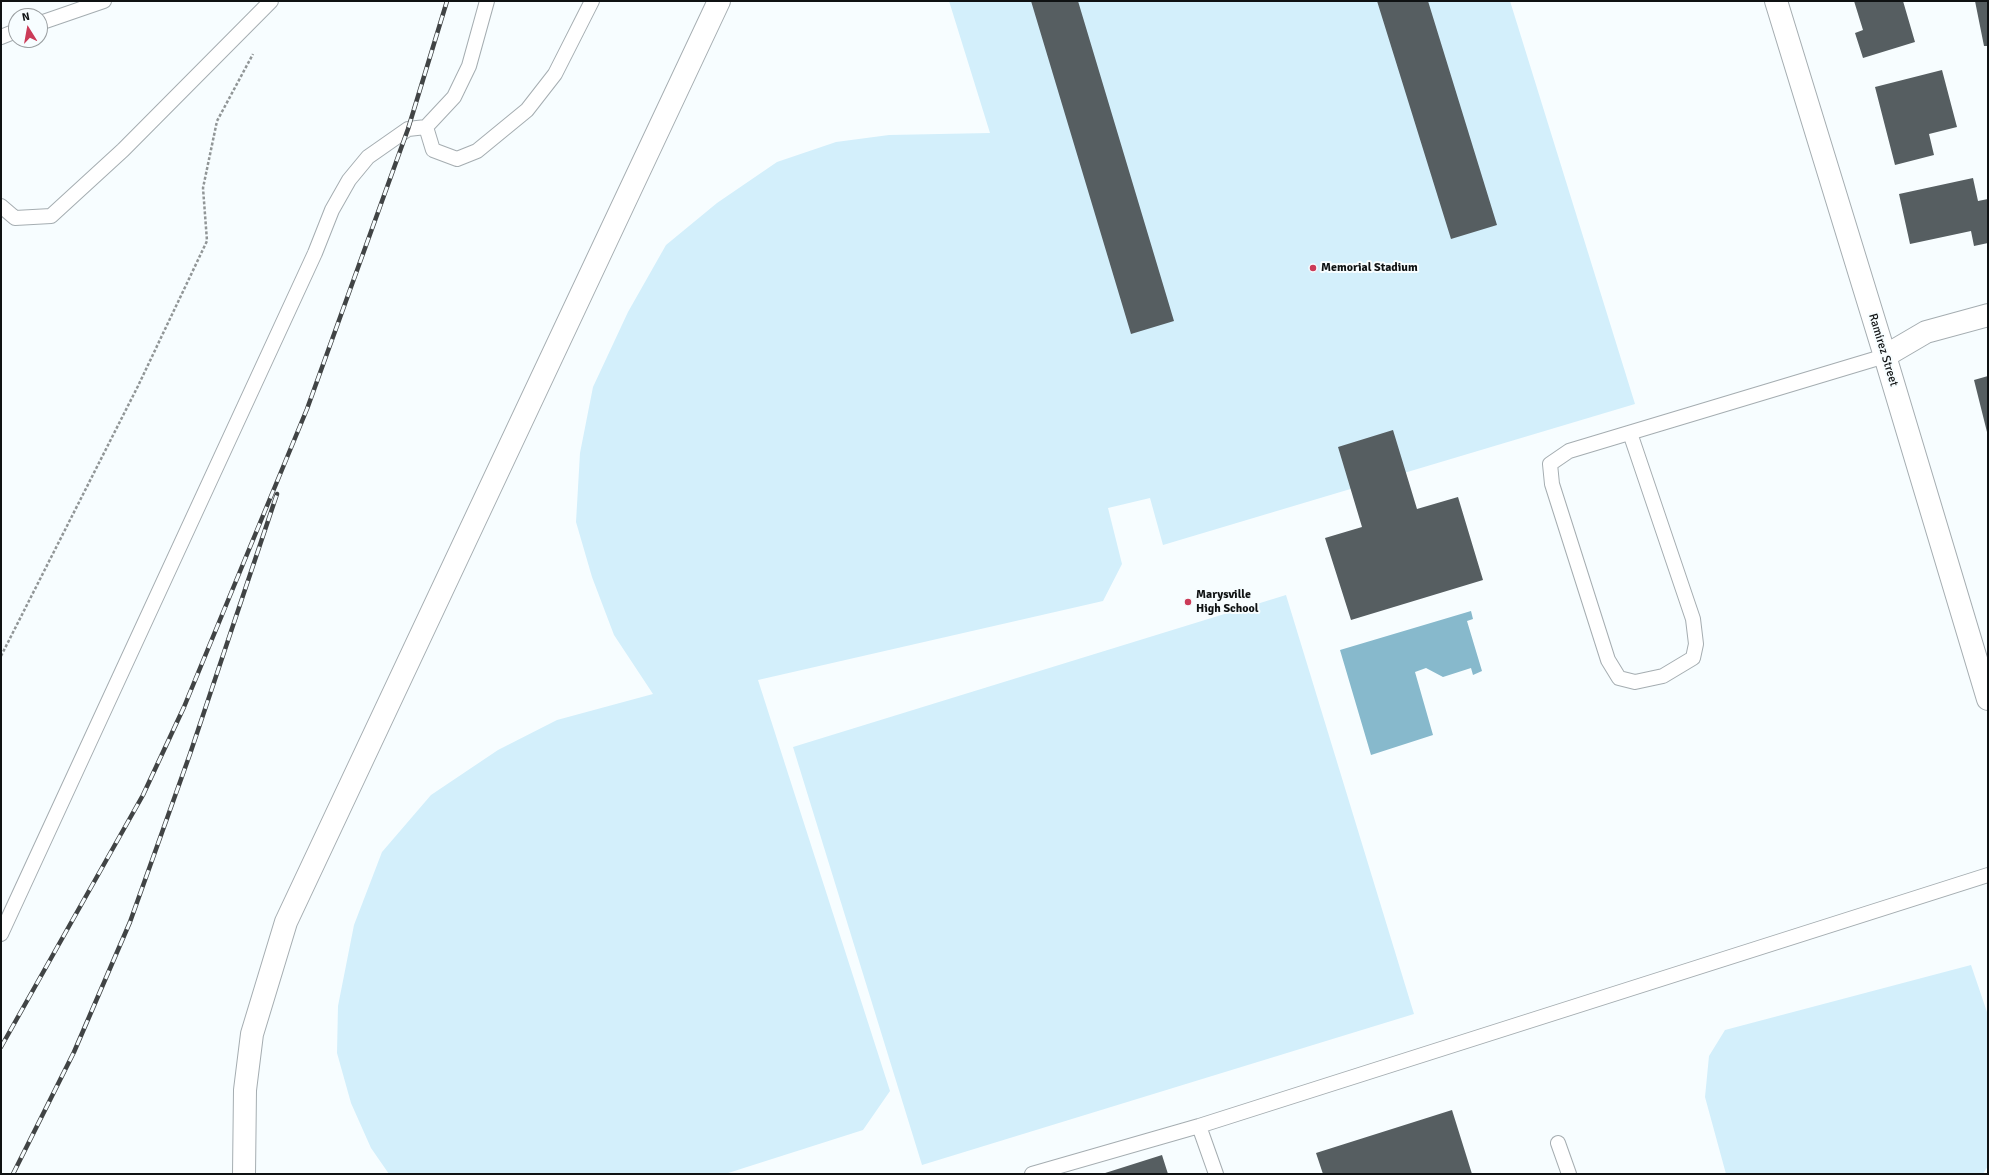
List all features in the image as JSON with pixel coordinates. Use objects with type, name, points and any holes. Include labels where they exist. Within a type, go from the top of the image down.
[{"type":"street","points":[[244,1174],[245,1090],[252,1034],[286,922],[719,1]]},
{"type":"street","name":"Ramirez Street","points":[[1776,1],[1988,699]]},
{"type":"street","points":[[1885,356],[1926,332],[1988,315]]},
{"type":"lane","points":[[48,20],[104,1]]},
{"type":"lane","points":[[1,206],[15,218],[51,216],[123,150],[271,1]]},
{"type":"lane","points":[[1,934],[315,254],[332,210],[349,180],[368,157],[408,129],[426,127],[454,97],[469,66],[487,1]]},
{"type":"lane","points":[[426,127],[433,150],[457,159],[477,151],[527,110],[555,74],[592,1]]},
{"type":"lane","points":[[1630,433],[1692,619],[1696,644],[1693,658],[1687,662],[1663,676],[1635,682],[1619,678],[1608,660],[1552,484],[1550,464],[1569,451],[1885,356]]},
{"type":"lane","points":[[1032,1174],[1199,1126],[1988,875]]},
{"type":"lane","points":[[1199,1126],[1216,1174]]},
{"type":"lane","points":[[1558,1143],[1569,1174]]},
{"type":"path","points":[[1,656],[138,386],[207,242],[203,188],[217,121],[257,48]]},
{"type":"shaded area","points":[[949,1],[1510,1],[1635,404],[1163,545],[1150,498],[1108,508],[1122,564],[1103,601],[758,680],[890,1091],[863,1130],[725,1174],[389,1174],[371,1148],[351,1103],[337,1053],[338,1006],[354,925],[382,852],[431,795],[498,750],[557,720],[653,694],[614,635],[592,577],[576,522],[580,453],[593,387],[628,312],[666,245],[717,203],[777,162],[836,142],[889,135],[990,133]]},
{"type":"shaded area","points":[[1286,595],[1414,1014],[922,1165],[793,747]]},
{"type":"shaded area","points":[[1971,965],[1988,1015],[1988,1166],[1983,1174],[1726,1174],[1705,1097],[1709,1056],[1725,1030]]},
{"type":"water","points":[[1471,611],[1473,619],[1467,621],[1482,671],[1473,675],[1471,668],[1443,677],[1426,668],[1415,672],[1433,735],[1371,755],[1340,650]]},
{"type":"building","points":[[1031,1],[1078,1],[1174,321],[1131,334]]},
{"type":"building","points":[[1377,1],[1428,1],[1497,225],[1451,239]]},
{"type":"building","points":[[1854,1],[1903,1],[1915,42],[1863,58],[1855,33],[1863,30]]},
{"type":"building","points":[[1975,1],[1988,1],[1988,46],[1984,46]]},
{"type":"building","points":[[1942,70],[1957,127],[1929,134],[1934,155],[1895,165],[1875,87]]},
{"type":"building","points":[[1973,178],[1978,201],[1988,199],[1988,243],[1974,246],[1971,231],[1910,244],[1899,194]]},
{"type":"building","points":[[1988,376],[1988,432],[1987,432],[1974,380]]},
{"type":"building","points":[[1393,430],[1417,509],[1458,497],[1483,580],[1351,620],[1325,538],[1362,527],[1338,447]]},
{"type":"building","points":[[1452,1110],[1472,1174],[1323,1174],[1316,1153]]},
{"type":"building","points":[[1162,1155],[1168,1174],[1102,1174]]},
{"type":"railway","points":[[1,1047],[143,795],[184,707],[307,409],[408,129],[447,1]]},
{"type":"railway","points":[[13,1174],[74,1052],[130,922],[190,754],[277,494]]},
{"type":"place","name":"Memorial Stadium","points":[[1313,268]]},
{"type":"place","name":"Marysville High School","points":[[1188,602]]}]
